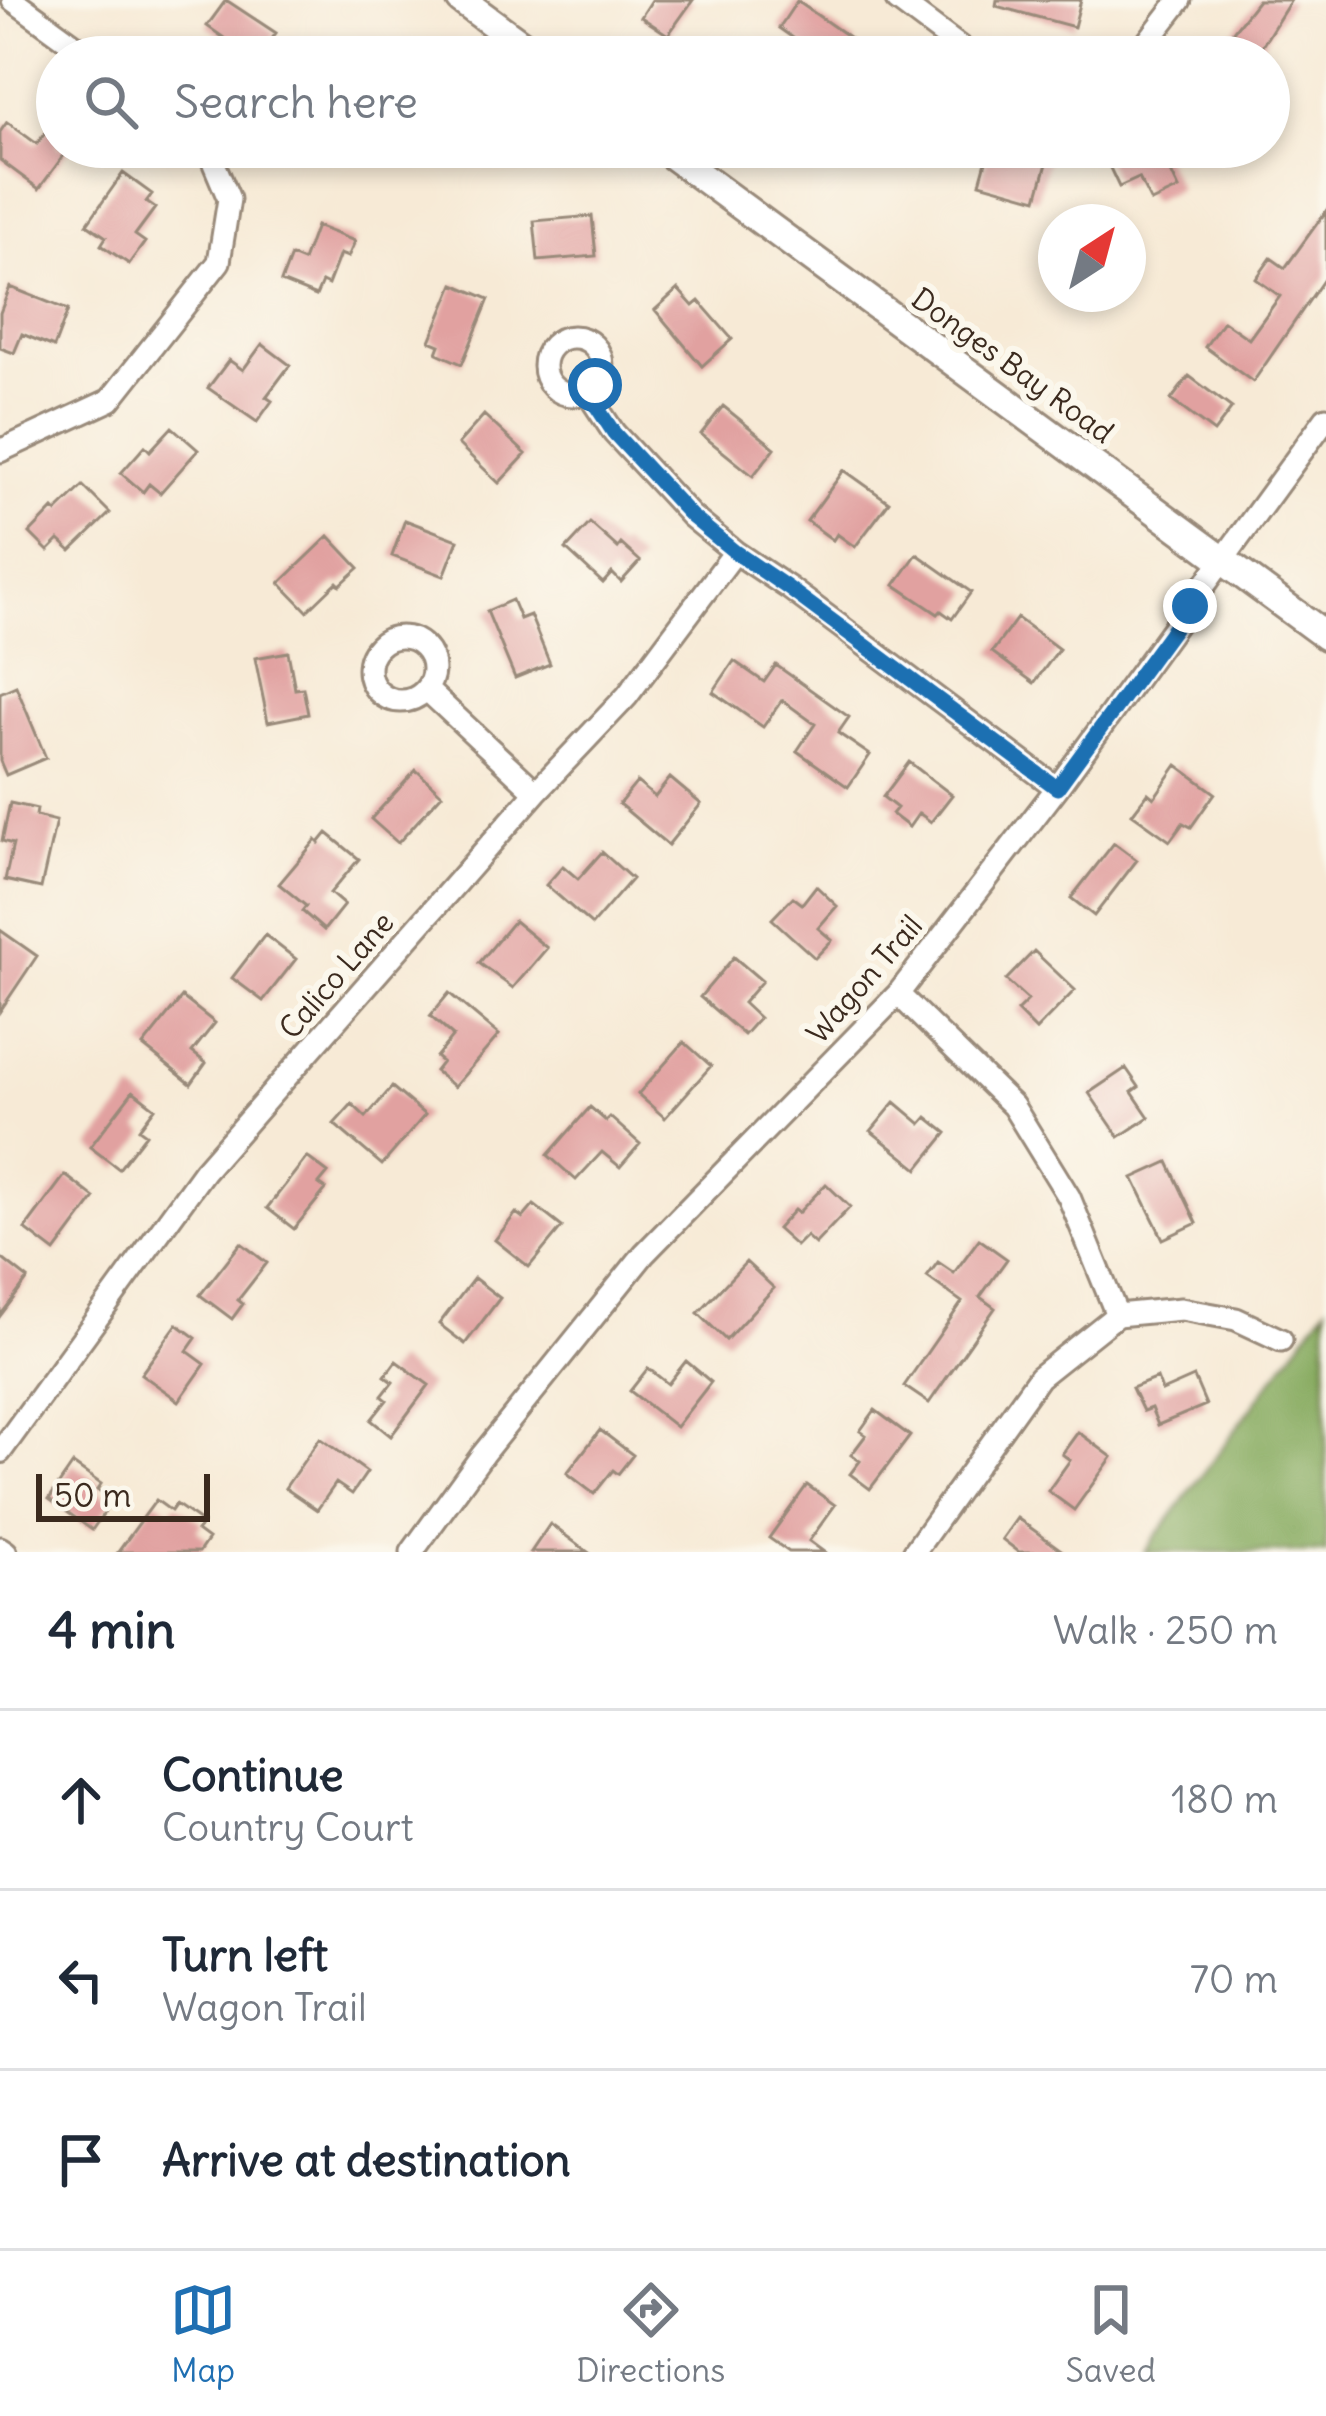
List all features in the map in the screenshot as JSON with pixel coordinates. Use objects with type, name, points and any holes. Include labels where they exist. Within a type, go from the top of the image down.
[{"type":"street","points":[[13,0],[62,36]]},
{"type":"street","points":[[460,0],[510,36]]},
{"type":"street","points":[[897,0],[946,36]]},
{"type":"street","points":[[1152,36],[1180,0]]},
{"type":"street","points":[[0,452],[110,400],[219,262],[229,199],[216,168]]},
{"type":"street","name":"Donges Bay Road","points":[[690,168],[1326,636]]},
{"type":"street","points":[[587,392],[614,433],[691,516],[1057,788]]},
{"type":"street","name":"Wagon Trail","points":[[412,1552],[644,1253],[898,994],[1057,788],[1326,418]]},
{"type":"street","name":"Calico Lane","points":[[0,1452],[204,1171],[627,695],[735,552]]},
{"type":"street","points":[[426,689],[536,792]]},
{"type":"street","points":[[898,994],[1013,1106],[1069,1198],[1117,1316]]},
{"type":"street","points":[[914,1552],[1039,1378],[1117,1316],[1181,1309],[1236,1319],[1281,1340]]},
{"type":"green space","points":[[1326,1307],[1326,1552],[1145,1552]]},
{"type":"building","points":[[226,0],[276,33],[221,36],[207,26]]},
{"type":"building","points":[[652,0],[693,0],[668,35],[641,17]]},
{"type":"building","points":[[997,0],[1081,0],[1074,27],[996,6]]},
{"type":"building","points":[[1258,0],[1291,0],[1268,36],[1230,36]]},
{"type":"building","points":[[797,1],[847,36],[790,36],[779,28]]},
{"type":"building","points":[[7,122],[36,143],[36,168],[54,168],[39,189],[0,160],[0,132]]},
{"type":"building","points":[[984,168],[1046,168],[1037,199],[980,183]]},
{"type":"building","points":[[1110,168],[1169,168],[1179,189],[1151,202],[1139,178],[1119,187]]},
{"type":"building","points":[[123,173],[152,194],[146,202],[155,208],[135,235],[145,242],[129,264],[101,245],[106,237],[87,224]]},
{"type":"building","points":[[1326,211],[1326,276],[1253,382],[1205,347],[1223,321],[1249,339],[1280,296],[1256,279],[1271,258],[1285,268]]},
{"type":"building","points":[[592,216],[596,256],[538,261],[534,221]]},
{"type":"building","points":[[316,226],[355,241],[348,257],[340,254],[328,285],[322,282],[316,296],[281,282],[291,256],[303,261]]},
{"type":"building","points":[[454,284],[489,299],[462,364],[437,353],[440,345],[430,341]]},
{"type":"building","points":[[10,287],[68,310],[54,347],[22,334],[14,353],[0,348],[0,313]]},
{"type":"building","points":[[678,289],[693,306],[699,301],[732,339],[702,366],[655,310]]},
{"type":"building","points":[[262,344],[290,365],[266,397],[272,401],[257,422],[208,388],[229,360],[243,370]]},
{"type":"building","points":[[1189,376],[1232,408],[1214,432],[1171,400]]},
{"type":"building","points":[[723,406],[775,448],[753,476],[701,434]]},
{"type":"building","points":[[484,415],[526,454],[499,483],[458,444]]},
{"type":"building","points":[[172,427],[198,450],[160,493],[149,484],[143,492],[121,473],[145,446],[150,451]]},
{"type":"building","points":[[844,470],[889,502],[855,547],[837,534],[833,540],[807,521]]},
{"type":"building","points":[[83,486],[110,513],[71,551],[59,540],[48,551],[30,533]]},
{"type":"building","points":[[405,520],[458,540],[444,576],[392,556]]},
{"type":"building","points":[[590,523],[640,561],[621,582],[612,573],[603,583],[566,549]]},
{"type":"building","points":[[329,536],[359,568],[307,611],[280,583]]},
{"type":"building","points":[[917,554],[971,592],[952,619],[895,585]]},
{"type":"building","points":[[512,600],[520,619],[530,615],[550,664],[515,678],[487,611]]},
{"type":"building","points":[[1017,618],[1059,649],[1034,683],[992,652]]},
{"type":"building","points":[[288,652],[295,689],[303,688],[308,714],[268,722],[255,658]]},
{"type":"building","points":[[734,661],[764,682],[776,665],[849,717],[838,733],[870,755],[848,787],[797,751],[815,724],[782,700],[763,727],[713,692]]},
{"type":"building","points":[[16,686],[46,758],[6,775],[0,761],[0,693]]},
{"type":"building","points":[[909,762],[952,795],[931,822],[919,813],[909,827],[892,814],[897,808],[883,797]]},
{"type":"building","points":[[1177,765],[1215,793],[1191,827],[1183,823],[1170,841],[1132,814],[1148,793],[1154,798]]},
{"type":"building","points":[[416,770],[442,794],[398,843],[371,819]]},
{"type":"building","points":[[670,778],[701,804],[668,845],[619,804],[637,782],[655,797]]},
{"type":"building","points":[[10,803],[37,809],[36,816],[56,821],[41,888],[5,880],[13,844],[2,841]]},
{"type":"building","points":[[327,833],[359,859],[330,893],[344,905],[324,930],[302,911],[306,906],[279,884]]},
{"type":"building","points":[[1114,843],[1137,860],[1094,916],[1071,898]]},
{"type":"building","points":[[602,852],[632,879],[592,925],[546,885],[563,866],[578,879]]},
{"type":"building","points":[[816,886],[837,906],[818,928],[832,940],[815,958],[772,919],[793,897],[802,904]]},
{"type":"building","points":[[514,921],[547,948],[513,988],[479,963]]},
{"type":"building","points":[[0,930],[37,956],[0,1011]]},
{"type":"building","points":[[265,935],[296,959],[263,1001],[232,978]]},
{"type":"building","points":[[1034,951],[1075,990],[1036,1030],[1017,1011],[1028,1000],[1006,980]]},
{"type":"building","points":[[734,957],[762,981],[743,1003],[759,1018],[744,1035],[700,997]]},
{"type":"building","points":[[449,993],[499,1035],[454,1087],[435,1071],[442,1062],[436,1057],[453,1036],[430,1016]]},
{"type":"building","points":[[182,997],[215,1023],[192,1052],[206,1063],[191,1084],[143,1046]]},
{"type":"building","points":[[684,1042],[711,1066],[665,1118],[638,1094]]},
{"type":"building","points":[[1126,1068],[1139,1087],[1132,1092],[1149,1117],[1119,1137],[1089,1093]]},
{"type":"building","points":[[392,1087],[425,1115],[382,1165],[334,1124],[352,1104],[366,1117]]},
{"type":"building","points":[[133,1091],[155,1108],[139,1129],[146,1134],[119,1169],[90,1147]]},
{"type":"building","points":[[895,1102],[921,1124],[927,1117],[947,1133],[918,1169],[871,1131]]},
{"type":"building","points":[[590,1107],[606,1121],[610,1117],[640,1144],[620,1167],[602,1152],[576,1180],[548,1155]]},
{"type":"building","points":[[307,1157],[328,1173],[319,1184],[326,1189],[294,1229],[267,1208]]},
{"type":"building","points":[[1168,1162],[1197,1223],[1163,1239],[1133,1178]]},
{"type":"building","points":[[65,1175],[95,1198],[55,1252],[25,1229]]},
{"type":"building","points":[[826,1184],[850,1207],[815,1244],[806,1236],[796,1246],[777,1229]]},
{"type":"building","points":[[534,1205],[562,1227],[529,1267],[495,1240],[516,1213],[523,1218]]},
{"type":"building","points":[[979,1239],[1007,1259],[980,1297],[995,1308],[929,1403],[904,1386],[962,1302],[927,1277],[938,1262],[954,1273]]},
{"type":"building","points":[[241,1243],[267,1263],[238,1300],[243,1304],[232,1319],[200,1295]]},
{"type":"building","points":[[0,1257],[28,1279],[0,1316]]},
{"type":"building","points":[[746,1262],[774,1288],[726,1340],[698,1313]]},
{"type":"building","points":[[474,1278],[500,1298],[465,1344],[439,1324]]},
{"type":"building","points":[[177,1324],[196,1338],[187,1351],[205,1364],[179,1401],[141,1374]]},
{"type":"building","points":[[396,1361],[429,1385],[391,1436],[371,1420],[387,1400],[382,1396],[393,1382],[385,1376]]},
{"type":"building","points":[[686,1361],[711,1382],[676,1427],[630,1391],[648,1368],[668,1384]]},
{"type":"building","points":[[1194,1377],[1206,1405],[1158,1425],[1151,1408],[1143,1411],[1132,1388],[1157,1378],[1162,1391]]},
{"type":"building","points":[[875,1410],[910,1436],[870,1489],[850,1474],[860,1461],[851,1455],[866,1435],[860,1431]]},
{"type":"building","points":[[600,1430],[633,1455],[594,1494],[567,1473]]},
{"type":"building","points":[[1078,1432],[1112,1457],[1074,1510],[1048,1491],[1070,1460],[1062,1454]]},
{"type":"building","points":[[320,1438],[367,1472],[352,1494],[336,1483],[317,1510],[285,1488]]},
{"type":"building","points":[[73,1464],[101,1484],[97,1490],[112,1501],[92,1530],[49,1499]]},
{"type":"building","points":[[807,1485],[835,1505],[809,1541],[824,1552],[789,1552],[769,1538]]},
{"type":"building","points":[[156,1500],[171,1511],[176,1504],[203,1523],[197,1531],[208,1539],[199,1552],[118,1552]]},
{"type":"building","points":[[1017,1518],[1064,1552],[1019,1552],[1002,1539]]},
{"type":"building","points":[[550,1524],[588,1552],[531,1552]]},
{"type":"route","points":[[595,385],[587,392],[614,433],[691,516],[1057,788],[1190,606]]}]
